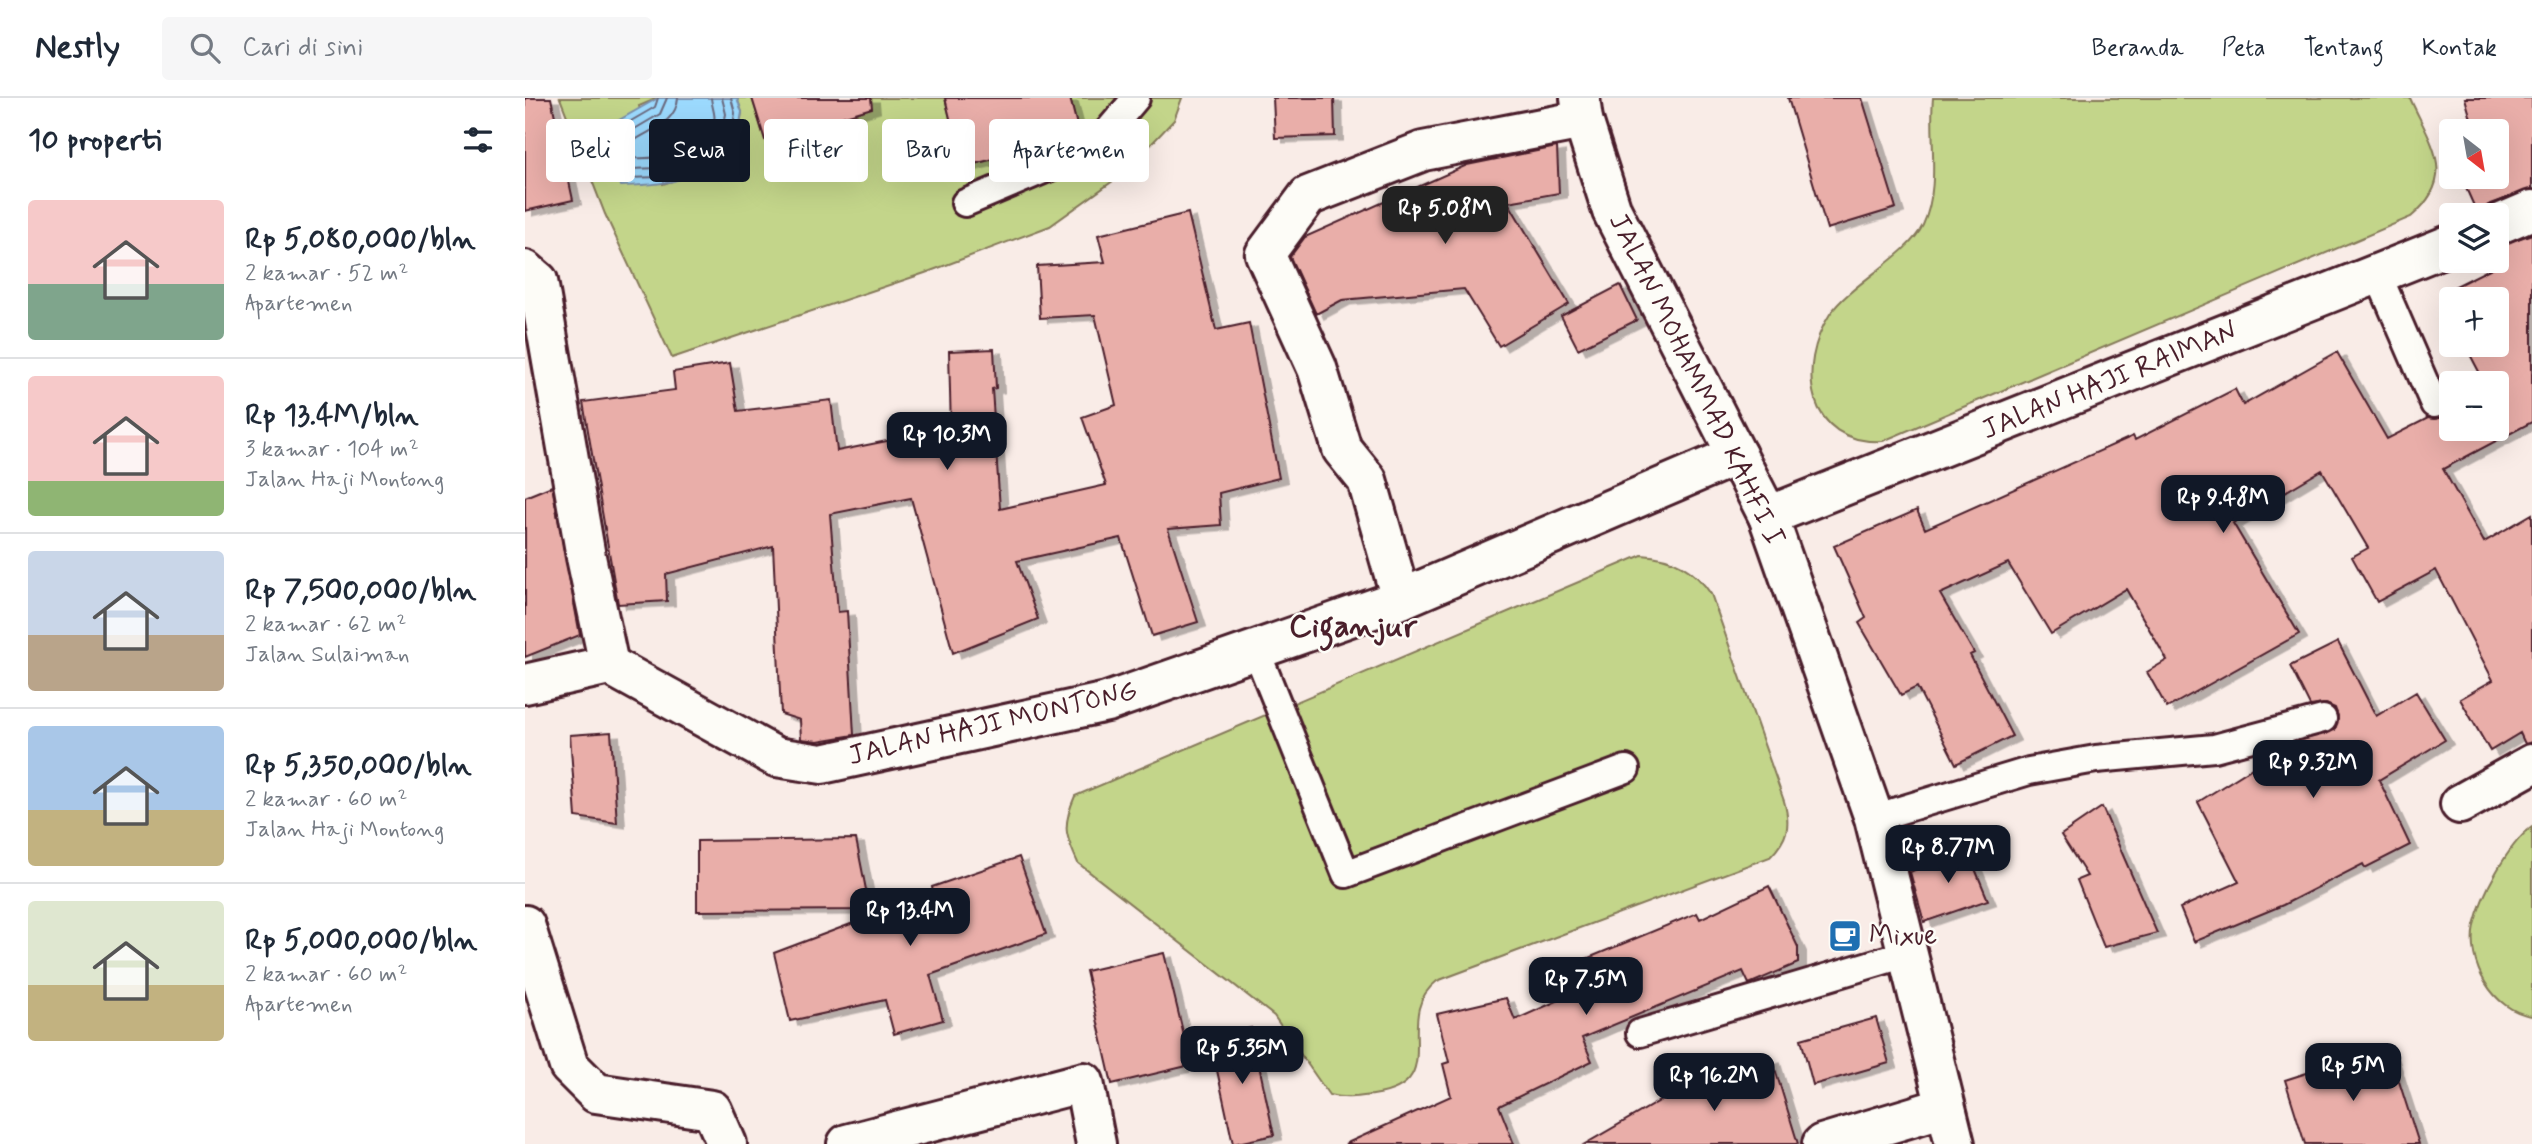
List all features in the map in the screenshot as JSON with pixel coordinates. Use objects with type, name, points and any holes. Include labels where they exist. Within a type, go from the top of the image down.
[{"type":"street","name":"JALAN MOHAMMAD KAHFI I","points":[[1582,109],[1612,211],[1768,516],[1874,818],[1955,1144]]},
{"type":"street","points":[[1401,599],[1367,480],[1342,450],[1317,368],[1265,254],[1308,196],[1423,151],[1582,109]]},
{"type":"street","points":[[2509,220],[2532,210]]},
{"type":"street","name":"JALAN HAJI RAIMAN","points":[[1768,516],[2439,249]]},
{"type":"street","points":[[525,270],[538,281],[586,557],[609,666],[525,684]]},
{"type":"street","name":"JALAN HAJI MONTONG","points":[[609,666],[776,757],[822,764],[1107,702],[1401,599],[1737,455]]},
{"type":"street","points":[[2460,804],[2532,765]]},
{"type":"street","points":[[525,925],[569,1066],[596,1093],[712,1110],[727,1144]]},
{"type":"street","points":[[847,1144],[1084,1082],[1095,1144]]},
{"type":"street","points":[[1822,1144],[1945,1107]]},
{"type":"lane","points":[[965,203],[1093,149],[1136,98]]},
{"type":"lane","points":[[2378,275],[2434,404]]},
{"type":"lane","points":[[1256,650],[1346,874],[1626,769]]},
{"type":"lane","points":[[1874,818],[2029,771],[2096,759],[2214,748],[2323,719]]},
{"type":"lane","points":[[1640,1033],[1906,954]]},
{"type":"green space","points":[[560,98],[658,98],[639,106],[649,138],[649,182],[750,182],[750,119],[741,119],[742,112],[737,98],[752,98],[764,137],[764,182],[868,182],[868,119],[837,119],[844,117],[838,98],[945,98],[950,119],[882,119],[882,182],[975,182],[975,164],[989,160],[989,182],[1111,182],[1050,226],[925,273],[672,358],[593,182],[635,182],[635,119],[568,119]]},
{"type":"green space","points":[[1070,98],[1182,98],[1174,120],[1149,146],[1149,119],[1075,119]]},
{"type":"green space","points":[[1933,98],[2410,98],[2432,145],[2437,174],[2434,188],[2426,202],[2411,217],[1883,441],[1857,439],[1837,430],[1823,417],[1815,399],[1813,357],[1819,335],[1839,303],[1905,247],[1923,225],[1932,195]]},
{"type":"green space","points":[[1642,555],[1663,558],[1682,566],[1711,594],[1784,801],[1787,825],[1784,838],[1770,857],[1437,981],[1424,996],[1418,1013],[1416,1064],[1410,1078],[1397,1088],[1373,1095],[1329,1095],[1274,1016],[1078,863],[1067,830],[1068,815],[1075,796]]},
{"type":"green space","points":[[2532,827],[2532,1016],[2505,1005],[2494,995],[2479,969],[2473,940],[2474,925],[2489,886],[2514,845]]},
{"type":"water","points":[[658,98],[737,98],[742,112],[741,119],[649,119],[649,182],[667,182],[658,184],[621,186],[618,182],[635,182],[635,119],[621,119]]},
{"type":"building","points":[[525,98],[551,98],[556,119],[546,119],[546,182],[569,182],[573,200],[525,211]]},
{"type":"building","points":[[752,98],[871,98],[872,108],[835,119],[764,119],[764,137]]},
{"type":"building","points":[[945,98],[1070,98],[1075,119],[989,119],[989,160],[975,164],[975,119],[950,119]]},
{"type":"building","points":[[1273,98],[1334,98],[1335,136],[1275,138]]},
{"type":"building","points":[[1788,98],[1862,98],[1896,208],[1827,229]]},
{"type":"building","points":[[2465,98],[2532,98],[2532,189],[2494,203],[2473,203],[2466,189],[2509,189],[2509,119],[2471,119]]},
{"type":"building","points":[[1557,147],[1559,193],[1508,202],[1569,304],[1499,346],[1464,289],[1342,300],[1316,314],[1290,257],[1305,237],[1467,165]]},
{"type":"building","points":[[1188,213],[1216,330],[1249,323],[1279,478],[1219,493],[1221,525],[1168,529],[1198,622],[1152,636],[1121,538],[1017,561],[1038,619],[953,653],[911,498],[830,514],[838,612],[847,611],[854,735],[818,741],[801,739],[800,720],[781,714],[773,546],[666,574],[667,601],[618,604],[583,402],[675,390],[673,372],[730,363],[738,411],[831,400],[837,451],[912,436],[912,431],[951,430],[949,351],[994,349],[996,388],[992,389],[1000,509],[1106,485],[1082,417],[1116,405],[1095,315],[1040,318],[1037,266],[1105,262],[1098,235]]},
{"type":"building","points":[[2532,234],[2532,422],[2509,434],[2509,371],[2479,371],[2471,357],[2509,357],[2509,287],[2454,287],[2482,273],[2509,273],[2509,242]]},
{"type":"building","points":[[1620,285],[1637,320],[1578,349],[1561,316]]},
{"type":"building","points":[[2337,352],[2387,439],[2428,418],[2439,418],[2439,441],[2496,441],[2443,469],[2484,542],[2532,514],[2532,742],[2525,744],[2520,733],[2490,751],[2460,699],[2493,680],[2436,570],[2377,602],[2352,557],[2368,548],[2322,470],[2233,523],[2299,634],[2167,708],[2147,672],[2167,660],[2126,589],[2051,634],[2008,563],[1940,594],[1974,653],[1970,655],[2012,736],[1956,764],[1917,687],[1901,695],[1859,623],[1866,618],[1834,546],[1917,510],[1925,529],[2133,436],[2135,440],[2235,389],[2243,405]]},
{"type":"building","points":[[552,486],[580,635],[525,657],[525,497]]},
{"type":"building","points":[[2338,642],[2376,716],[2416,692],[2445,740],[2379,780],[2410,845],[2365,868],[2363,864],[2283,905],[2194,942],[2180,908],[2239,882],[2198,802],[2292,743],[2335,730],[2338,716],[2335,708],[2326,704],[2310,706],[2290,666]]},
{"type":"building","points":[[611,732],[617,823],[576,817],[570,735]]},
{"type":"building","points":[[2102,807],[2157,933],[2104,947],[2077,880],[2087,876],[2061,835]]},
{"type":"building","points":[[856,839],[870,910],[697,911],[697,841]]},
{"type":"building","points":[[1966,847],[1988,900],[1924,922],[1910,872]]},
{"type":"building","points":[[1019,857],[1046,934],[930,975],[943,1020],[894,1034],[885,1000],[790,1021],[774,953],[933,893],[932,887]]},
{"type":"building","points":[[1769,886],[1798,947],[1798,963],[1749,984],[1743,971],[1582,1038],[1592,1061],[1499,1106],[1514,1144],[1345,1144],[1451,1096],[1443,1064],[1449,1062],[1437,1014],[1506,998],[1515,1020],[1586,988],[1576,963],[1697,913],[1700,919]]},
{"type":"building","points":[[1164,953],[1191,1065],[1112,1084],[1086,971]]},
{"type":"building","points":[[1876,1018],[1889,1063],[1813,1085],[1801,1039]]},
{"type":"building","points":[[1251,1028],[1274,1135],[1233,1144],[1210,1038]]},
{"type":"building","points":[[2388,1047],[2419,1144],[2305,1144],[2285,1080]]},
{"type":"building","points":[[1772,1059],[1798,1144],[1585,1144],[1689,1084]]},
{"type":"place","name":"Mixue","points":[[1845,936]]},
{"type":"district","name":"Ciganjur","points":[[1353,627]]}]
